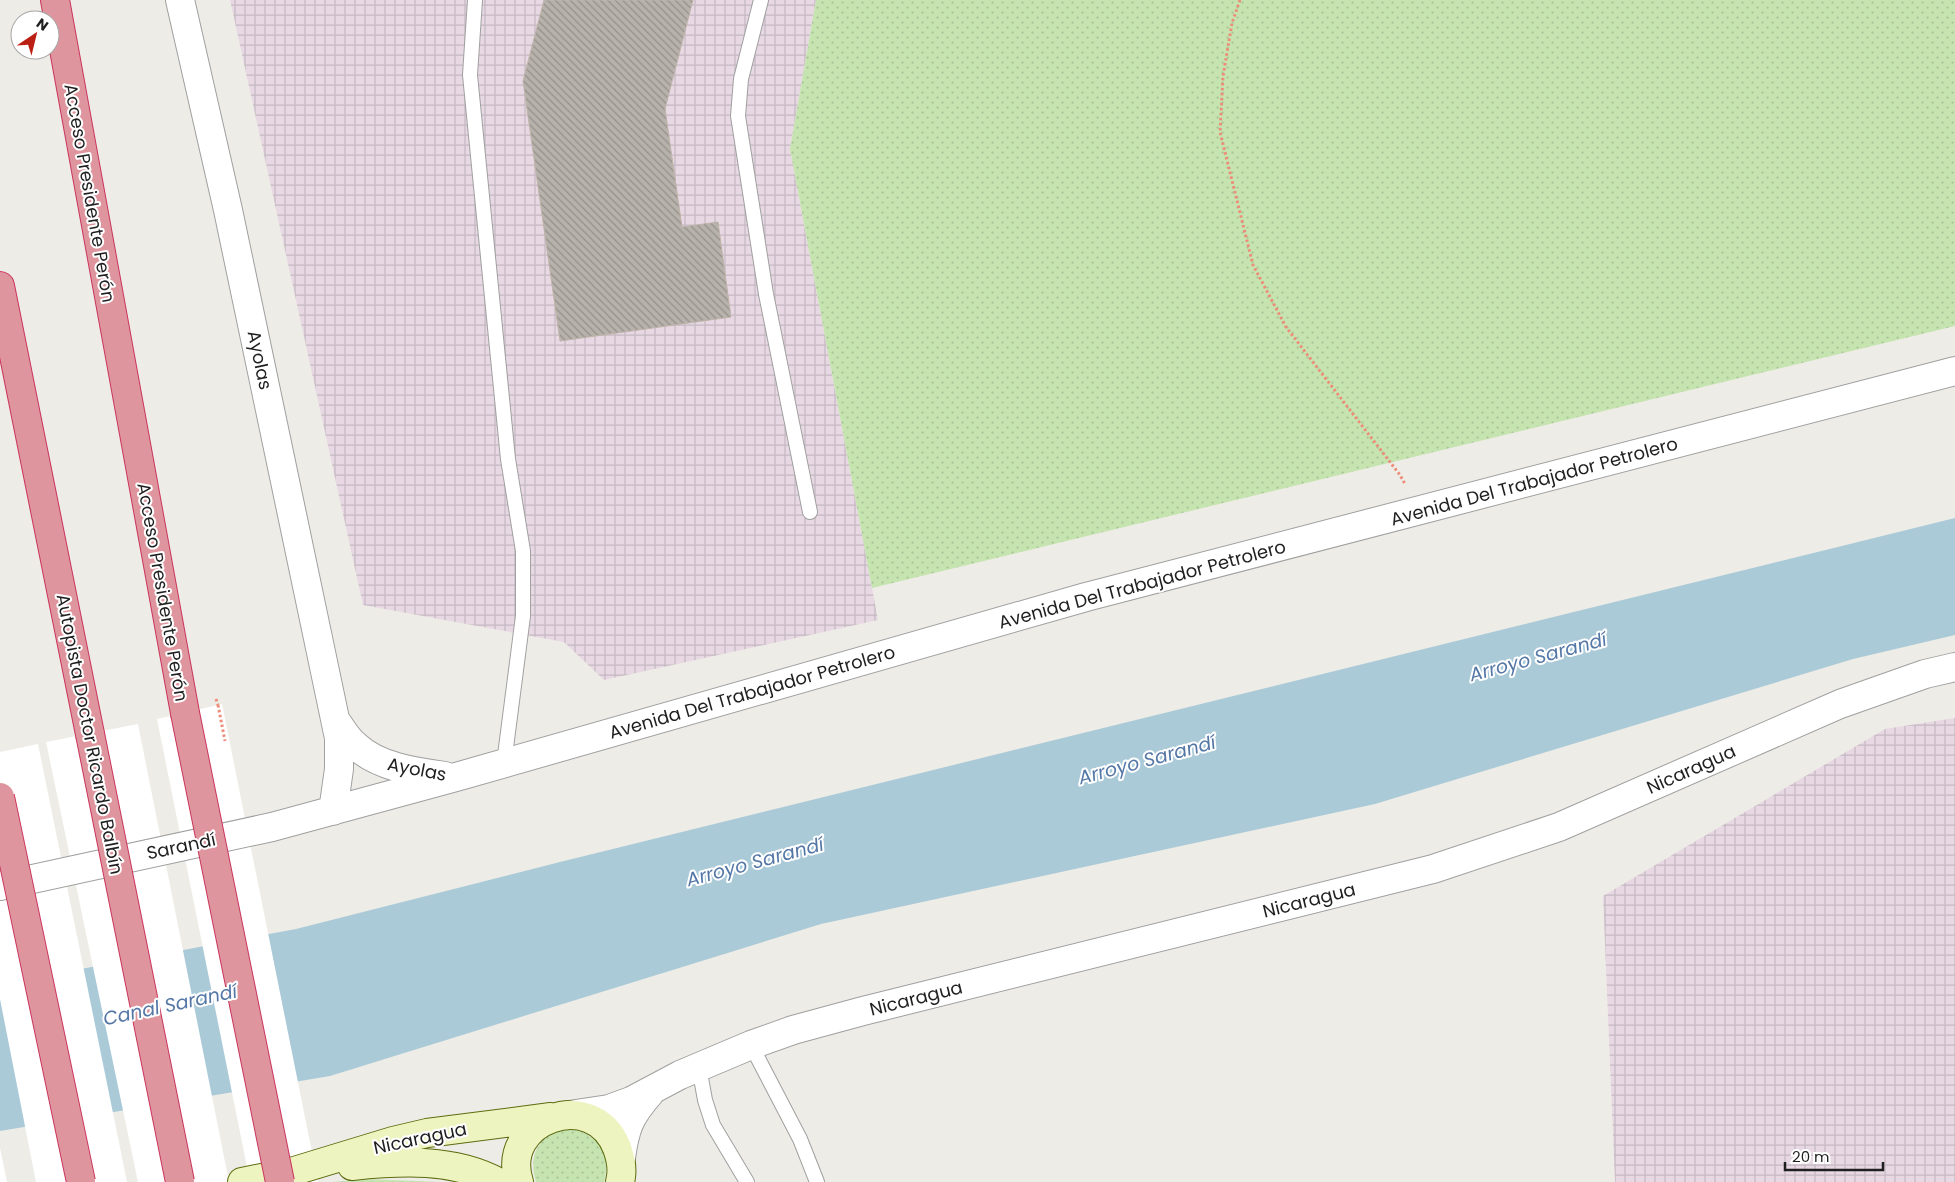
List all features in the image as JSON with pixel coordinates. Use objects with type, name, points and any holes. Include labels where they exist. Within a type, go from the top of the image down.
[{"type":"highway","name":"Acceso Presidente Perón","points":[[55,0],[186,713],[286,1177]]},
{"type":"highway","name":"Autopista Doctor Ricardo Balbín","points":[[0,286],[180,1182]]},
{"type":"highway","points":[[0,797],[81,1182]]},
{"type":"main road","name":"Nicaragua","points":[[286,1177],[393,1141],[427,1133],[560,1116]]},
{"type":"main road","points":[[518,1182],[516,1174],[517,1157],[523,1140],[535,1127],[560,1116],[587,1118],[603,1127],[614,1141],[620,1170]]},
{"type":"main road","name":"Nicaragua","points":[[242,1182],[398,1162],[427,1163],[465,1169],[490,1177],[498,1182]]},
{"type":"street","name":"Ayolas","points":[[180,0],[230,220],[336,721],[339,738],[339,769],[333,811]]},
{"type":"street","name":"Avenida Del Trabajador Petrolero","points":[[333,811],[1076,600],[1955,372]]},
{"type":"street","name":"Nicaragua","points":[[560,1116],[609,1109],[632,1101],[699,1067],[793,1030],[1432,869],[1559,827],[1840,704],[1925,674],[1955,667]]},
{"type":"street","name":"Ayolas","points":[[336,721],[354,745],[380,762],[424,773],[456,777]]},
{"type":"street","name":"Sarandí","points":[[0,886],[272,827],[333,811]]},
{"type":"street","name":"Nicaragua","points":[[620,1170],[627,1126],[636,1110],[650,1093]]},
{"type":"lane","points":[[475,0],[470,75],[508,459],[523,551],[523,616],[504,763]]},
{"type":"lane","points":[[761,0],[741,79],[738,116],[766,294],[810,512]]},
{"type":"lane","points":[[751,1045],[800,1139],[817,1182]]},
{"type":"lane","points":[[699,1067],[705,1100],[713,1125],[748,1182]]},
{"type":"path","points":[[1240,0],[1232,23],[1222,76],[1220,132],[1253,265],[1286,327],[1359,419],[1400,475],[1418,511]]},
{"type":"path","points":[[216,699],[218,705]]},
{"type":"shaded area","points":[[230,0],[816,0],[790,149],[878,620],[604,680],[564,642],[363,605]]},
{"type":"shaded area","points":[[1955,718],[1955,1182],[1615,1182],[1603,896],[1885,729]]},
{"type":"green space","points":[[816,0],[1955,0],[1955,326],[872,588],[790,149]]},
{"type":"green space","points":[[571,1129],[589,1136],[601,1147],[606,1162],[604,1182],[536,1182],[533,1162],[539,1146],[552,1135]]},
{"type":"green space","points":[[368,1179],[440,1182],[332,1182]]},
{"type":"water","points":[[1955,518],[1955,635],[1853,659],[1375,804],[821,924],[330,1076],[0,1131],[0,984],[296,929],[560,862]]},
{"type":"pier","points":[[222,704],[318,1182],[250,1182],[157,719]]},
{"type":"pier","points":[[138,724],[229,1182],[138,1182],[46,742]]},
{"type":"pier","points":[[38,744],[127,1182],[36,1182],[0,999],[0,752]]},
{"type":"pier","points":[[0,1148],[7,1182],[0,1182]]},
{"type":"building","points":[[544,0],[693,0],[665,109],[682,227],[718,222],[731,317],[560,341],[523,81]]},
{"type":"water label","name":"Arroyo Sarandí","points":[[1538,657]]},
{"type":"water label","name":"Arroyo Sarandí","points":[[1147,760]]},
{"type":"water label","name":"Arroyo Sarandí","points":[[755,862]]},
{"type":"water label","name":"Canal Sarandí","points":[[170,1005]]}]
